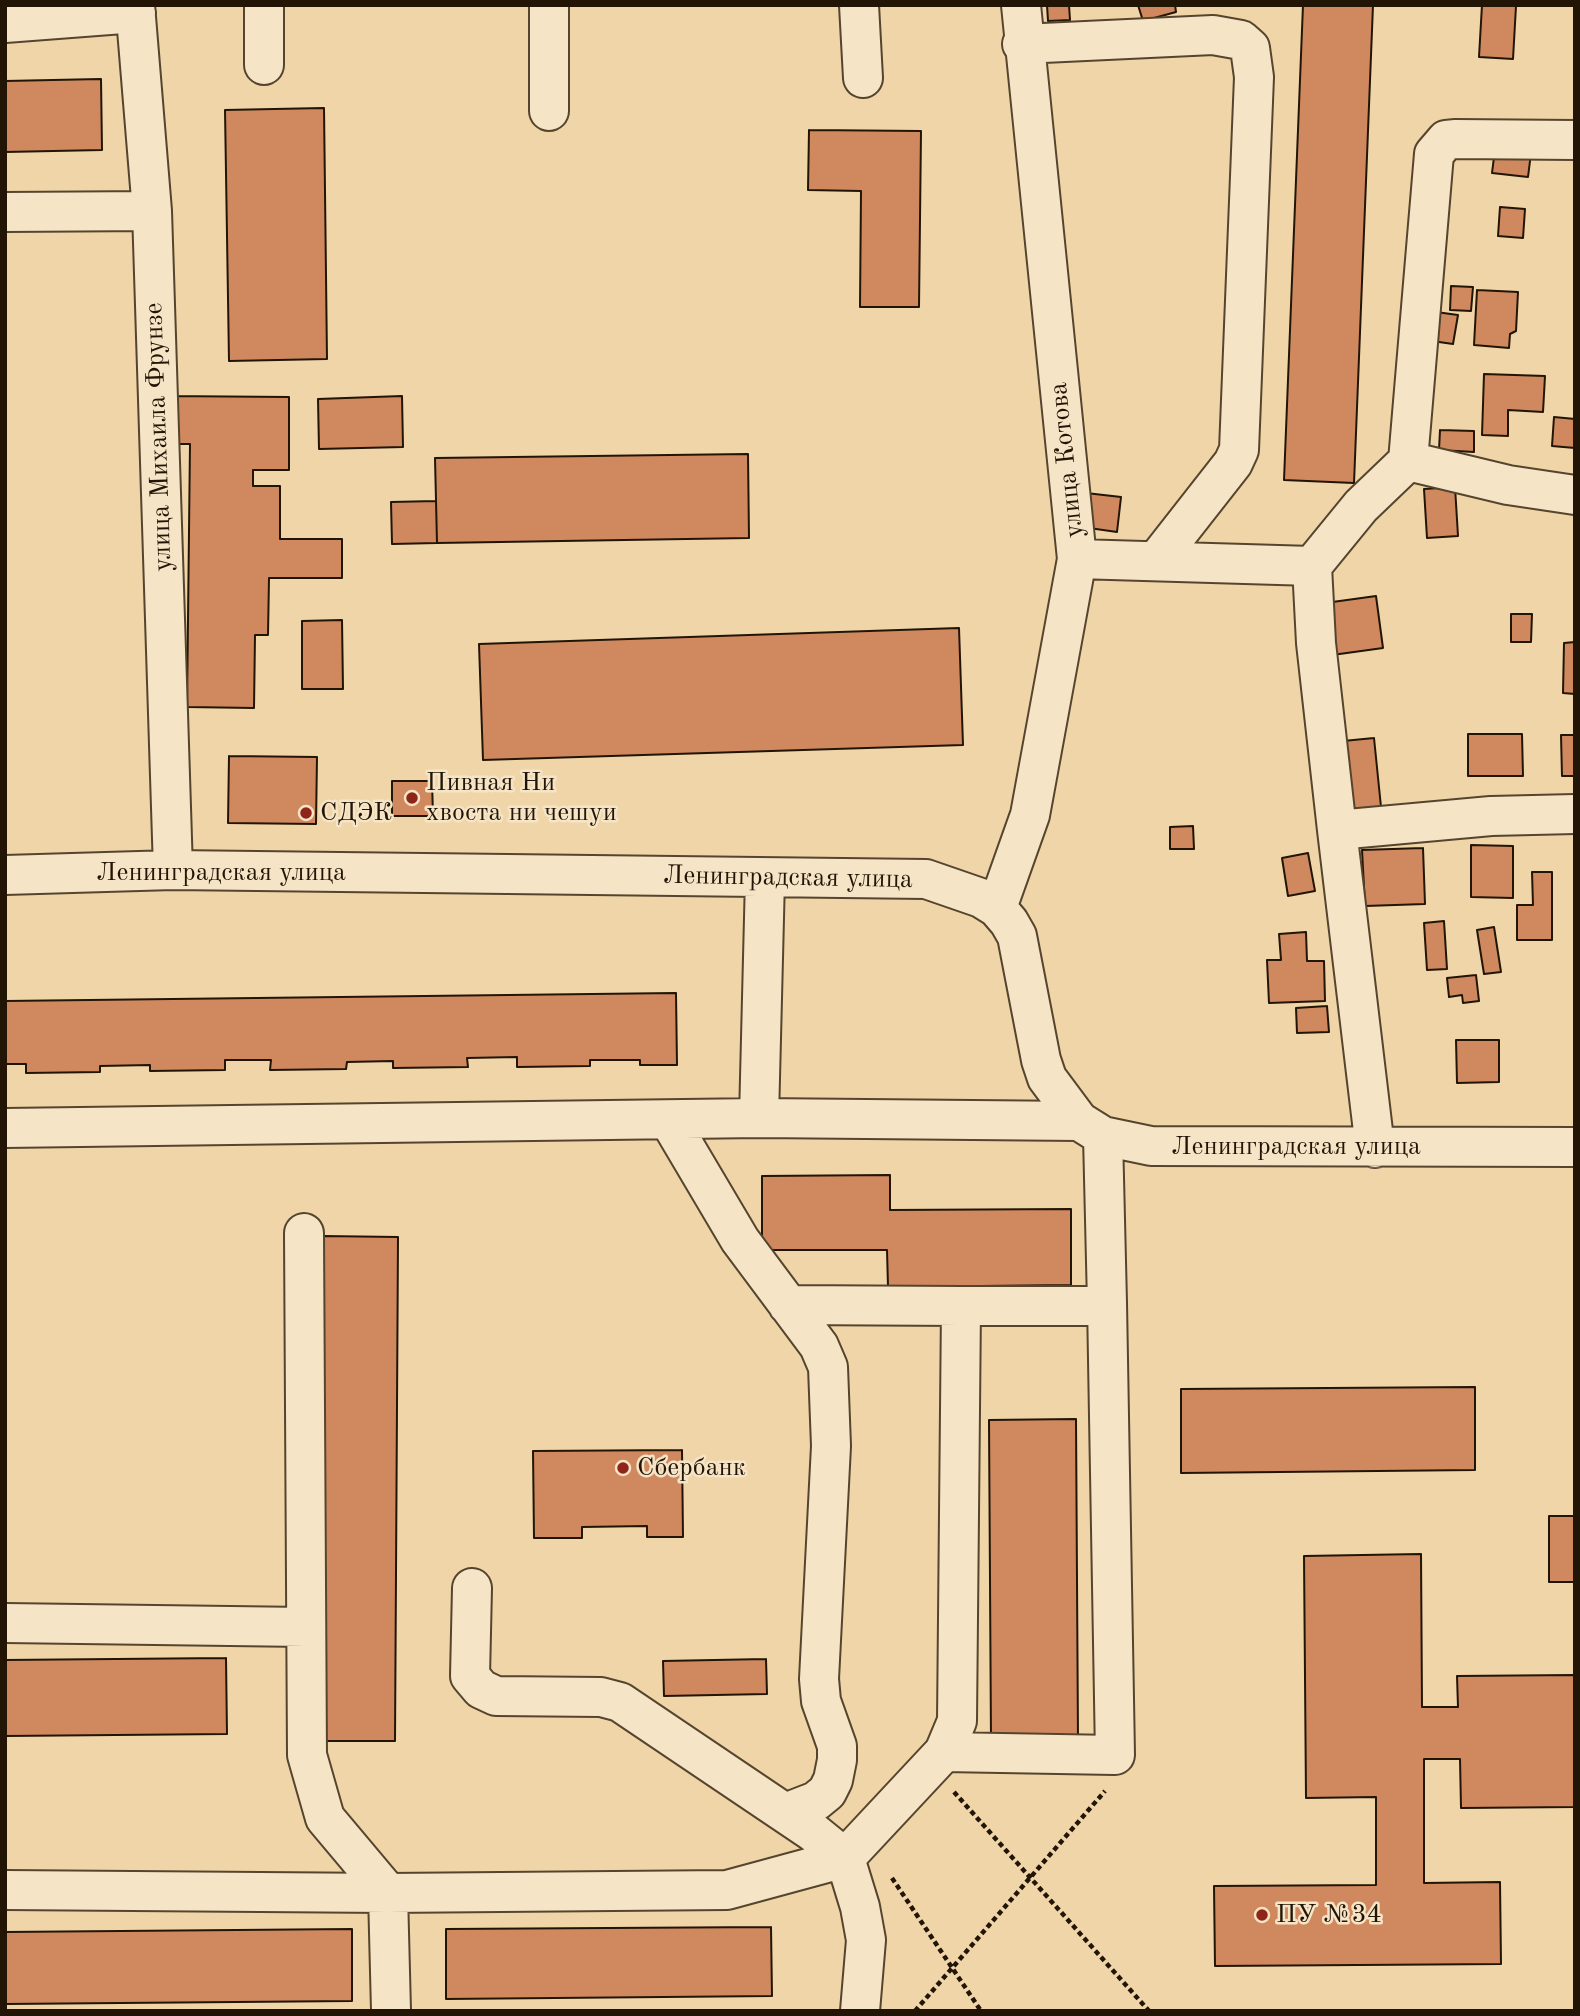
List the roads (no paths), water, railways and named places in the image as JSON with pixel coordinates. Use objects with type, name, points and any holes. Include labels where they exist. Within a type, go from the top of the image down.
[{"type":"street","points":[[264,5],[264,65]]},
{"type":"street","points":[[549,5],[549,111]]},
{"type":"street","points":[[859,5],[863,78]]},
{"type":"street","name":"улица Котова","points":[[997,908],[1030,815],[1077,559],[1022,44],[1021,5]]},
{"type":"street","points":[[5,23],[136,9]]},
{"type":"street","name":"улица Михаила Фрунзе","points":[[136,9],[152,211],[173,870]]},
{"type":"street","points":[[1022,44],[1213,35],[1241,40],[1250,48],[1254,77],[1239,450],[1233,463],[1157,560]]},
{"type":"street","points":[[1375,1148],[1316,643],[1312,566],[1361,506],[1408,461],[1434,155],[1446,140],[1575,140]]},
{"type":"street","points":[[5,212],[152,211]]},
{"type":"street","points":[[1408,461],[1507,485],[1575,495]]},
{"type":"street","points":[[1077,559],[1312,566]]},
{"type":"street","points":[[1337,830],[1491,816],[1575,814]]},
{"type":"street","name":"Ленинградская улица","points":[[5,875],[173,870],[926,879],[965,890],[997,908],[1017,936],[1041,1060],[1047,1077],[1091,1129],[1151,1146],[1575,1147]]},
{"type":"street","points":[[759,1118],[765,878]]},
{"type":"street","points":[[5,1128],[759,1118],[1091,1129],[1107,1303],[1115,1755],[937,1759]]},
{"type":"street","points":[[669,1120],[740,1240],[819,1346],[828,1367],[831,1446],[819,1679],[821,1701],[837,1746],[837,1760],[827,1792],[816,1801],[785,1813]]},
{"type":"street","points":[[304,1233],[307,1755],[325,1818],[388,1893],[391,2011]]},
{"type":"street","points":[[788,1305],[1093,1306],[1107,1303]]},
{"type":"street","points":[[5,1890],[388,1893],[727,1889],[855,1847],[937,1759],[957,1721],[961,1306]]},
{"type":"street","points":[[472,1588],[470,1676],[481,1689],[496,1696],[601,1696],[620,1702],[785,1813],[855,1847]]},
{"type":"street","points":[[5,1623],[305,1627]]},
{"type":"street","points":[[855,1847],[866,1940],[860,2011]]},
{"type":"place","name":"Пивная Ни хвоста ни чешуи","points":[[412,798]]},
{"type":"place","name":"СДЭК","points":[[306,813]]},
{"type":"place","name":"Сбербанк","points":[[623,1468]]},
{"type":"place","name":"ПУ №34","points":[[1262,1915]]}]
